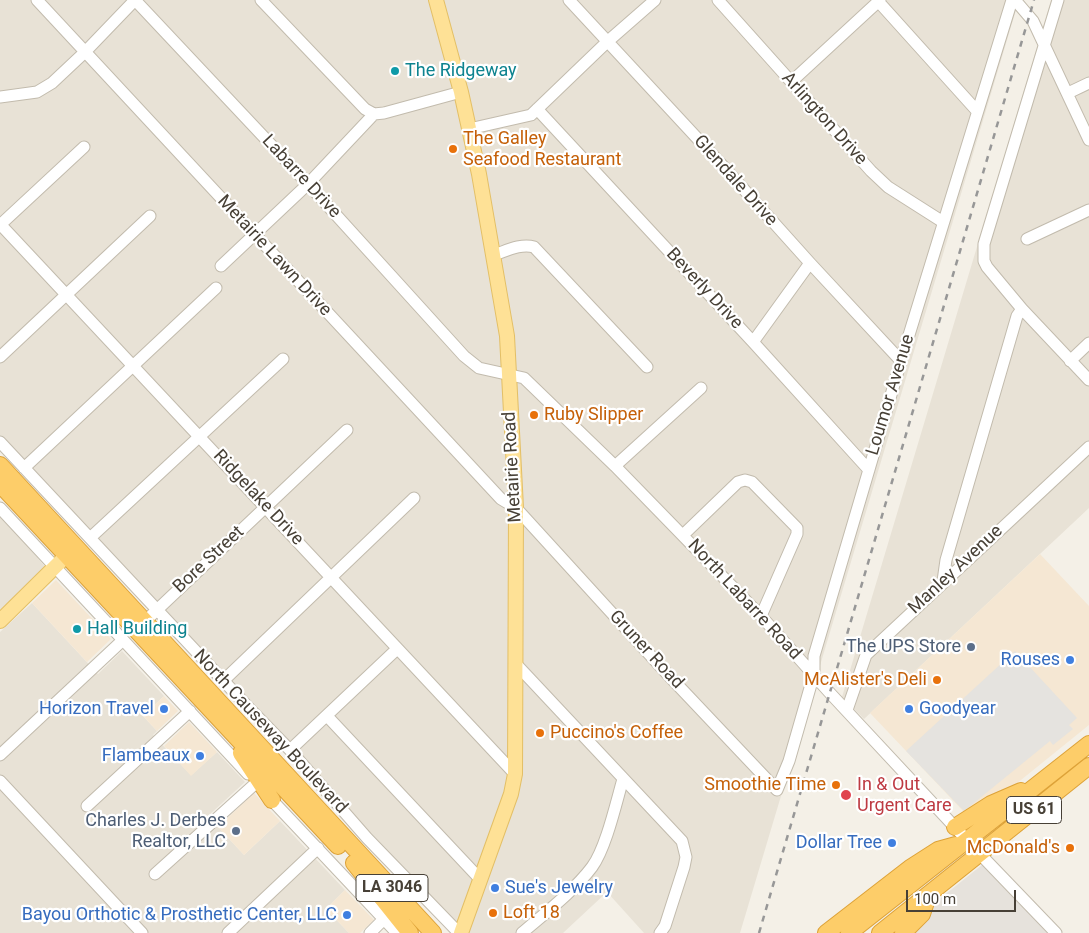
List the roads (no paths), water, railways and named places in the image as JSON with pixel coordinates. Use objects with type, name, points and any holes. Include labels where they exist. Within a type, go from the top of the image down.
[{"type":"highway","name":"North Causeway Boulevard","points":[[0,465],[63,533],[231,731],[434,933]]},
{"type":"highway","name":"North Causeway Boulevard","points":[[1,488],[67,556],[140,625],[353,853],[420,933]]},
{"type":"highway","points":[[231,731],[242,754],[272,800]]},
{"type":"highway","name":"US 61","points":[[849,933],[1089,744]]},
{"type":"highway","name":"US 61","points":[[880,933],[1089,766]]},
{"type":"highway","points":[[954,827],[991,804],[1035,787]]},
{"type":"highway","points":[[826,933],[910,868],[938,850],[968,841]]},
{"type":"highway","points":[[353,853],[410,933]]},
{"type":"highway","points":[[353,853],[412,898],[448,933]]},
{"type":"highway","points":[[904,933],[922,914],[929,894]]},
{"type":"main road","name":"Metairie Road","points":[[436,0],[461,92],[480,174],[507,336],[516,508],[515,774],[511,794],[460,933]]},
{"type":"main road","points":[[1,488],[9,486],[36,504]]},
{"type":"main road","points":[[0,621],[67,556],[69,542],[63,533]]},
{"type":"street","name":"Metairie Lawn Drive","points":[[36,0],[501,499],[516,508]]},
{"type":"street","points":[[0,96],[37,92],[44,88],[85,52],[135,0]]},
{"type":"street","name":"Labarre Drive","points":[[135,0],[308,184],[464,356],[479,368],[508,373]]},
{"type":"street","points":[[261,0],[365,109],[374,114],[461,92]]},
{"type":"street","name":"Glendale Drive","points":[[569,0],[901,361]]},
{"type":"street","points":[[469,129],[526,117],[655,0]]},
{"type":"street","name":"Arlington Drive","points":[[718,0],[879,179],[943,222]]},
{"type":"street","points":[[791,82],[879,0],[977,111]]},
{"type":"street","points":[[1014,0],[1033,21],[1089,140]]},
{"type":"street","name":"Loumor Avenue","points":[[777,790],[790,761],[814,674],[814,656],[901,361],[977,111],[1014,0]]},
{"type":"street","points":[[1058,0],[984,244],[984,261],[1022,309],[1089,380]]},
{"type":"street","points":[[1068,93],[1089,82]]},
{"type":"street","name":"Beverly Drive","points":[[537,109],[869,470]]},
{"type":"street","points":[[221,266],[308,184],[374,114]]},
{"type":"street","points":[[0,224],[84,147]]},
{"type":"street","points":[[1028,240],[1089,210]]},
{"type":"street","points":[[0,357],[150,216]]},
{"type":"street","name":"Ridgelake Drive","points":[[0,224],[515,774]]},
{"type":"street","points":[[494,255],[529,245],[534,247],[647,367]]},
{"type":"street","points":[[753,342],[810,263]]},
{"type":"street","points":[[24,468],[216,288]]},
{"type":"street","points":[[943,581],[946,560],[1018,316],[1022,309]]},
{"type":"street","points":[[1070,361],[1089,343]]},
{"type":"street","points":[[90,538],[283,359]]},
{"type":"street","name":"North Labarre Road","points":[[508,373],[524,378],[683,535],[761,616],[954,827],[1056,933]]},
{"type":"street","points":[[615,466],[701,388]]},
{"type":"street","name":"Bore Street","points":[[140,625],[347,430]]},
{"type":"street","name":"North Causeway Boulevard","points":[[0,442],[290,750],[368,838],[460,933]]},
{"type":"street","name":"Manley Avenue","points":[[847,710],[866,655],[943,581],[1089,447]]},
{"type":"street","points":[[683,535],[738,482],[745,480],[752,482],[797,528],[797,534],[761,616]]},
{"type":"street","points":[[224,680],[414,498]]},
{"type":"street","points":[[0,508],[397,933]]},
{"type":"street","name":"Gruner Road","points":[[516,508],[671,678],[777,790]]},
{"type":"street","points":[[0,755],[123,640]]},
{"type":"street","points":[[290,750],[397,649]]},
{"type":"street","points":[[515,663],[622,780],[682,841],[686,857],[684,867],[665,926],[660,933]]},
{"type":"street","points":[[87,806],[190,711]]},
{"type":"street","points":[[327,716],[480,879]]},
{"type":"street","points":[[522,933],[573,887],[593,866],[601,852],[622,780]]},
{"type":"street","points":[[0,781],[142,933]]},
{"type":"street","points":[[155,874],[256,783]]},
{"type":"street","points":[[228,933],[318,848]]},
{"type":"street","points":[[370,933],[384,919]]},
{"type":"railway","points":[[759,933],[1034,0]]},
{"type":"place","name":"The Ridgeway","points":[[395,71]]},
{"type":"place","name":"The Galley Seafood Restaurant","points":[[453,149]]},
{"type":"place","name":"Ruby Slipper","points":[[534,415]]},
{"type":"place","name":"Hall Building","points":[[77,629]]},
{"type":"place","name":"The UPS Store","points":[[971,647]]},
{"type":"place","name":"Rouses","points":[[1070,660]]},
{"type":"place","name":"McAlister's Deli","points":[[937,680]]},
{"type":"place","name":"Horizon Travel","points":[[164,709]]},
{"type":"place","name":"Goodyear","points":[[909,709]]},
{"type":"place","name":"Puccino's Coffee","points":[[540,733]]},
{"type":"place","name":"Flambeaux","points":[[200,756]]},
{"type":"place","name":"Smoothie Time","points":[[836,785]]},
{"type":"place","name":"In & Out Urgent Care","points":[[846,795]]},
{"type":"place","name":"Charles J. Derbes Realtor, LLC","points":[[236,831]]},
{"type":"place","name":"Dollar Tree","points":[[892,843]]},
{"type":"place","name":"McDonald's","points":[[1070,848]]},
{"type":"place","name":"Sue's Jewelry","points":[[495,888]]},
{"type":"place","name":"Loft 18","points":[[493,913]]},
{"type":"place","name":"Bayou Orthotic & Prosthetic Center, LLC","points":[[347,915]]}]
